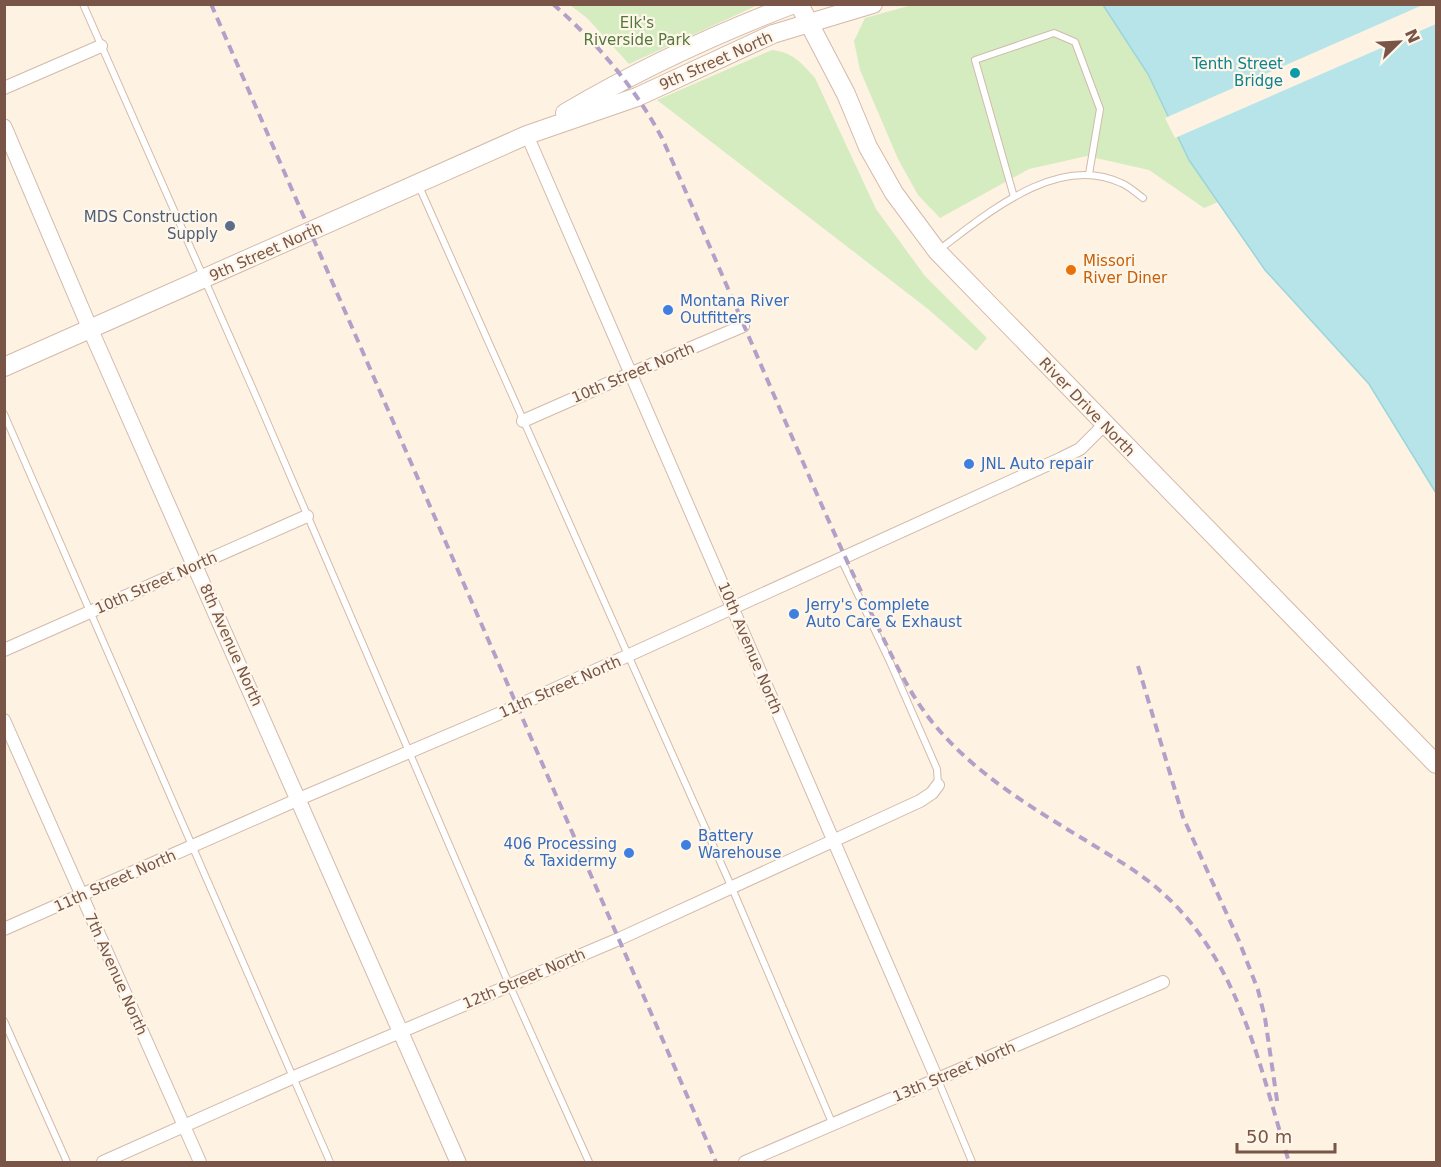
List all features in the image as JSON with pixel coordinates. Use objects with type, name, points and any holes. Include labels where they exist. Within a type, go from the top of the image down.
[{"type":"main road","name":"River Drive North","points":[[796,4],[809,22],[846,94],[868,147],[894,193],[937,251],[1437,764]]},
{"type":"main road","name":"9th Street North","points":[[527,135],[624,79],[738,25],[796,4]]},
{"type":"main road","name":"9th Street North","points":[[4,368],[527,135],[637,97],[773,34],[873,4]]},
{"type":"street","points":[[4,88],[101,46]]},
{"type":"street","name":"8th Avenue North","points":[[4,127],[91,331],[458,1162]]},
{"type":"street","name":"10th Avenue North","points":[[527,135],[937,1079]]},
{"type":"street","name":"10th Street North","points":[[523,421],[743,326]]},
{"type":"street","name":"11th Street North","points":[[4,929],[733,609],[1070,454],[1080,449],[1105,424]]},
{"type":"street","name":"10th Street North","points":[[4,650],[307,516]]},
{"type":"street","name":"7th Avenue North","points":[[4,720],[200,1162]]},
{"type":"street","name":"12th Street North","points":[[103,1162],[399,1031],[619,939],[834,842],[920,801],[932,794],[938,785]]},
{"type":"street","name":"13th Street North","points":[[745,1162],[1163,982]]},
{"type":"lane","points":[[83,4],[509,984],[589,1162]]},
{"type":"lane","points":[[1014,197],[975,60],[1054,33],[1075,42],[1100,110],[1089,174]]},
{"type":"lane","points":[[937,251],[1014,197],[1036,186],[1069,177],[1089,174],[1120,182],[1143,198]]},
{"type":"lane","points":[[418,184],[732,888],[833,1125]]},
{"type":"lane","points":[[4,414],[330,1162]]},
{"type":"lane","points":[[841,559],[937,769],[938,785]]},
{"type":"lane","points":[[4,1021],[67,1162]]},
{"type":"lane","name":"10th Avenue North","points":[[937,1079],[972,1162]]},
{"type":"green space","name":"Elk's Riverside Park","points":[[570,5],[758,5],[629,64],[587,18]]},
{"type":"green space","points":[[912,5],[1103,5],[1148,74],[1189,160],[1218,202],[1204,208],[1149,170],[1087,156],[1029,169],[940,218],[918,195],[898,159],[860,70],[854,41],[865,18]]},
{"type":"green space","points":[[772,50],[796,59],[815,78],[876,209],[925,276],[987,338],[976,351],[928,309],[657,100]]},
{"type":"water","points":[[1103,5],[1436,5],[1436,493],[1369,384],[1265,270],[1189,160],[1148,74]]},
{"type":"pier","name":"Tenth Street Bridge","points":[[1425,4],[1436,5],[1436,24],[1175,138],[1165,118]]},
{"type":"railway","points":[[211,4],[716,1162]]},
{"type":"railway","points":[[553,4],[614,66],[662,138],[829,522],[899,671],[913,695],[946,737],[983,772],[1046,816],[1147,880],[1178,908],[1203,939],[1240,1009],[1254,1046],[1289,1162]]},
{"type":"railway","points":[[1138,666],[1183,817],[1239,941],[1258,990],[1265,1018],[1278,1107]]},
{"type":"place","name":"Tenth Street Bridge","points":[[1295,73]]},
{"type":"place","name":"MDS Construction Supply","points":[[230,226]]},
{"type":"place","name":"Missori River Diner","points":[[1071,270]]},
{"type":"place","name":"Montana River Outfitters","points":[[668,310]]},
{"type":"place","name":"JNL Auto repair","points":[[969,464]]},
{"type":"place","name":"Jerry's Complete Auto Care & Exhaust","points":[[794,614]]},
{"type":"place","name":"Battery Warehouse","points":[[686,845]]},
{"type":"place","name":"406 Processing & Taxidermy","points":[[629,853]]}]
